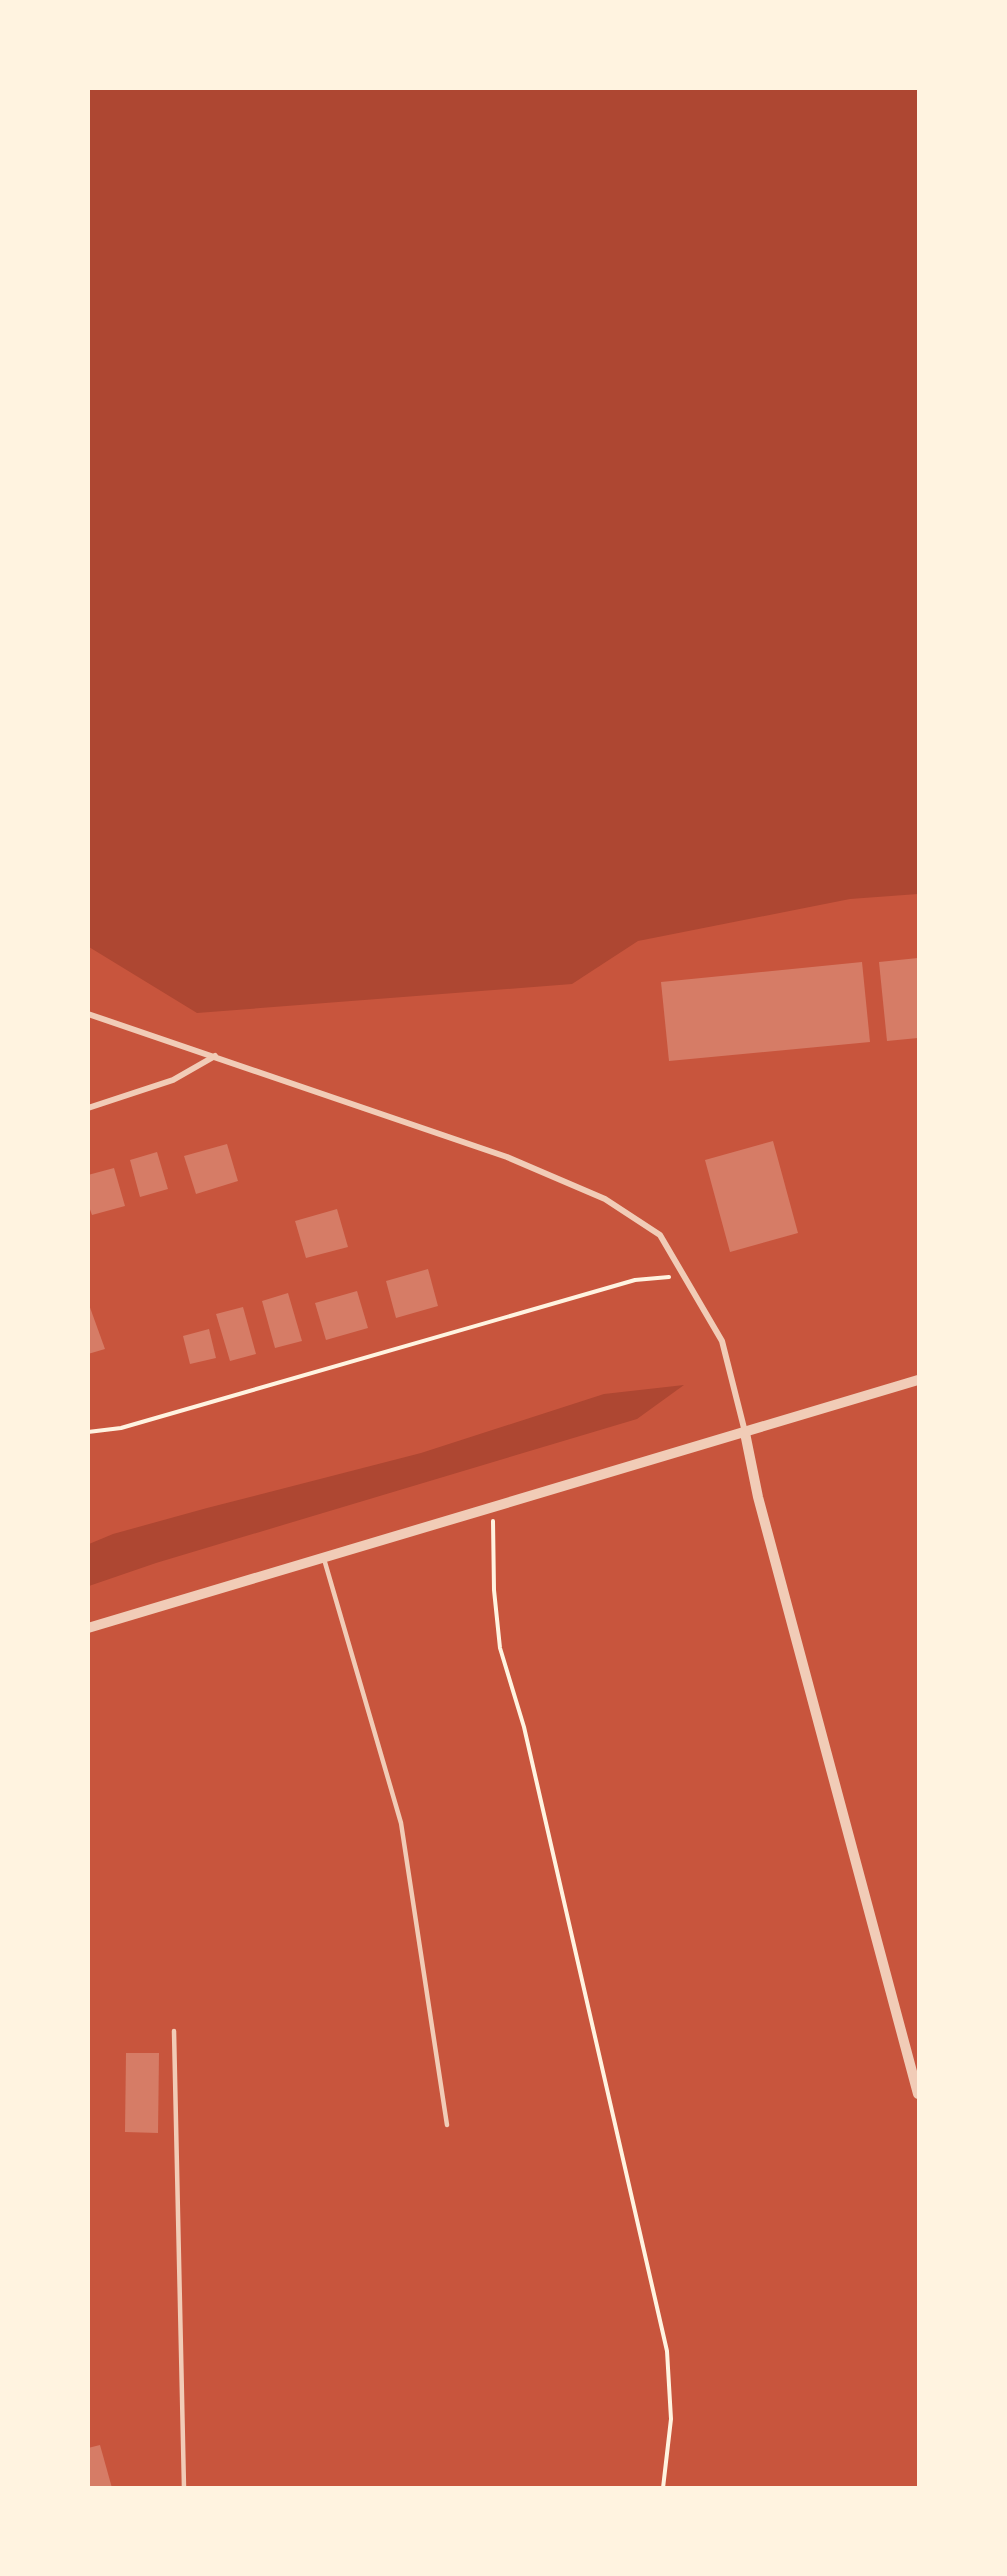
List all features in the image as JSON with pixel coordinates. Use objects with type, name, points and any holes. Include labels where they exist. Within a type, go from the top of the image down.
[{"type":"street","points":[[88,1014],[507,1157],[605,1199],[660,1235],[722,1341],[758,1497],[918,2094]]},
{"type":"street","points":[[88,1108],[173,1080],[215,1056]]},
{"type":"street","points":[[88,1628],[493,1509],[918,1380]]},
{"type":"lane","points":[[324,1559],[401,1823],[447,2125]]},
{"type":"lane","points":[[174,2031],[184,2487]]},
{"type":"path","points":[[88,1432],[121,1428],[636,1280],[684,1276]]},
{"type":"path","points":[[493,1509],[494,1590],[500,1648],[524,1727],[667,2351],[671,2419],[663,2487]]},
{"type":"shaded area","points":[[88,89],[918,89],[918,894],[850,899],[638,941],[572,984],[197,1013],[89,947]]},
{"type":"shaded area","points":[[684,1385],[637,1419],[156,1563],[89,1586],[89,1544],[113,1534],[421,1453],[604,1394]]},
{"type":"building","points":[[918,958],[918,1038],[887,1041],[879,962]]},
{"type":"building","points":[[862,962],[870,1042],[669,1061],[661,982]]},
{"type":"building","points":[[773,1141],[798,1233],[730,1252],[705,1160]]},
{"type":"building","points":[[227,1144],[238,1181],[196,1194],[184,1156]]},
{"type":"building","points":[[157,1152],[168,1189],[140,1197],[130,1160]]},
{"type":"building","points":[[114,1168],[125,1206],[92,1215],[88,1204],[88,1175]]},
{"type":"building","points":[[337,1209],[348,1247],[306,1258],[295,1221]]},
{"type":"building","points":[[428,1269],[438,1306],[396,1318],[386,1281]]},
{"type":"building","points":[[357,1291],[368,1328],[326,1340],[315,1303]]},
{"type":"building","points":[[288,1293],[302,1341],[275,1348],[262,1301]]},
{"type":"building","points":[[88,1302],[105,1349],[88,1354]]},
{"type":"building","points":[[243,1307],[256,1354],[230,1361],[216,1314]]},
{"type":"building","points":[[209,1329],[216,1358],[190,1364],[183,1336]]},
{"type":"building","points":[[126,2053],[159,2053],[158,2133],[125,2132]]},
{"type":"building","points":[[100,2445],[112,2488],[88,2488],[88,2448]]}]
